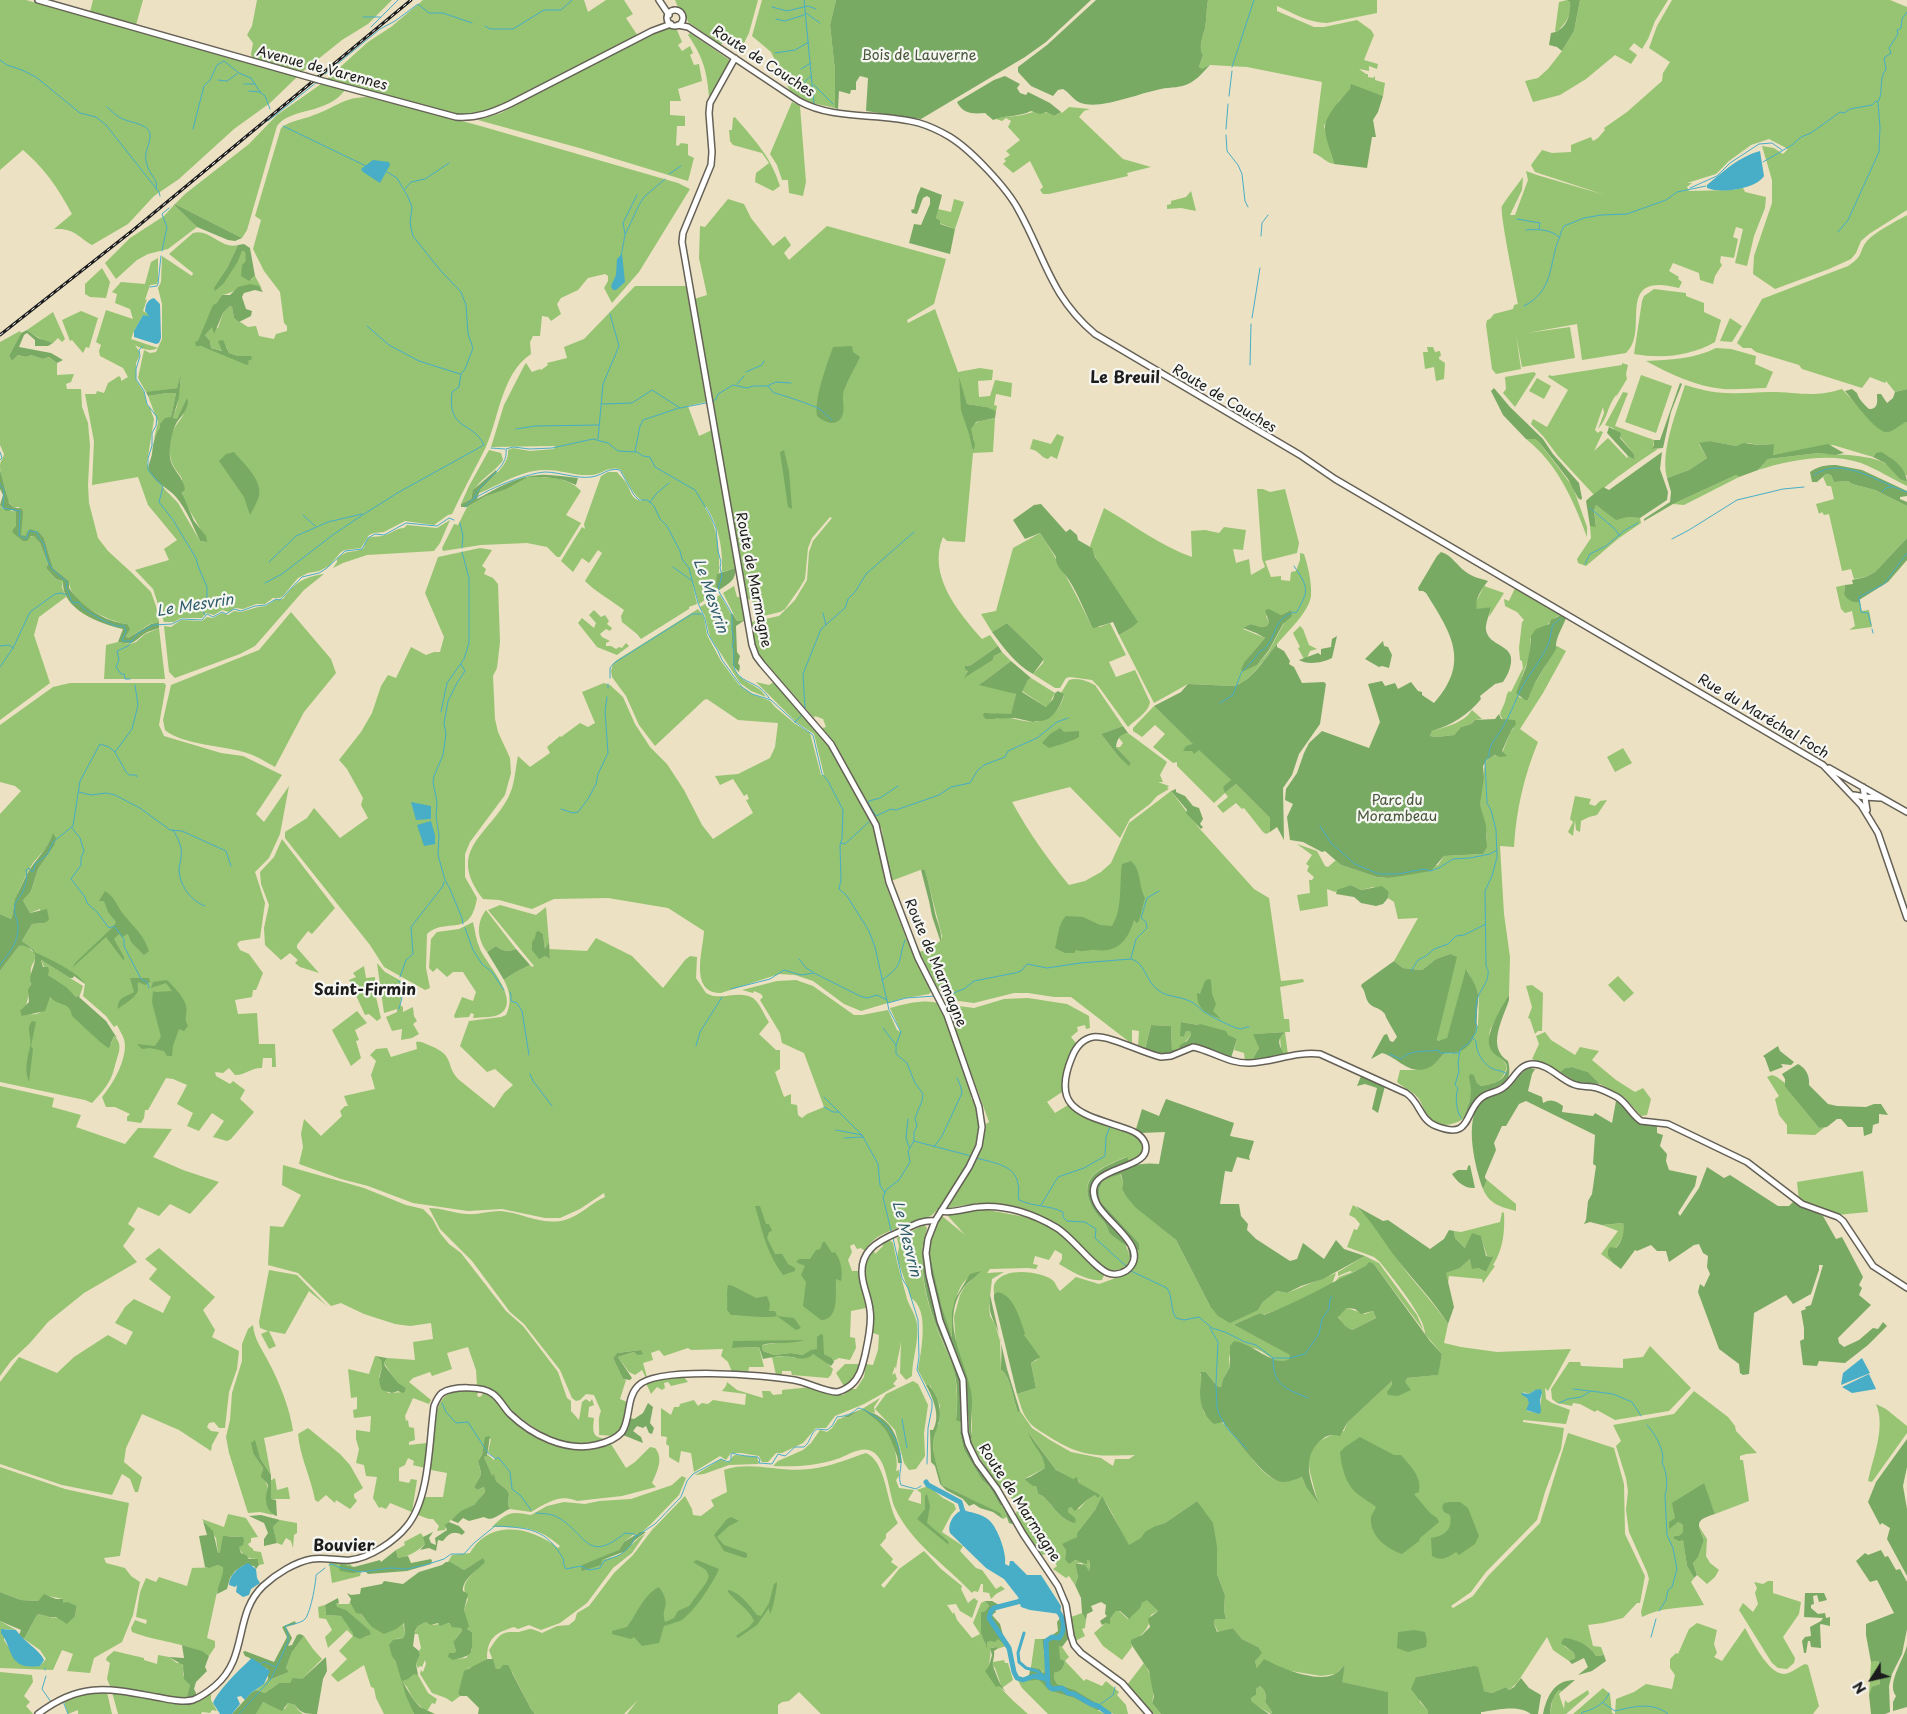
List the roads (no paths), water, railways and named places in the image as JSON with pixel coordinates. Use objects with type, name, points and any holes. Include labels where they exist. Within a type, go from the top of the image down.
[{"type":"main road","name":"Avenue de Varennes","points":[[38,0],[319,80],[465,118],[499,110],[652,31],[670,17]]},
{"type":"main road","points":[[661,2],[670,17]]},
{"type":"main road","name":"Route de Couches","points":[[697,33],[683,20],[681,13],[677,11],[670,17],[678,25],[697,33],[809,106],[836,112],[917,122],[950,138],[970,153],[1015,205],[1048,276],[1059,294],[1073,313],[1095,334],[1300,455],[1335,479],[1538,598]]},
{"type":"main road","points":[[678,25],[683,20]]},
{"type":"main road","name":"Route de Marmagne","points":[[735,58],[710,103],[711,165],[683,233],[682,242],[754,651],[762,664],[831,744],[876,825],[888,882],[918,958],[947,1015],[975,1092],[982,1122],[979,1146],[969,1167],[935,1221],[928,1239],[927,1262],[940,1321],[963,1380],[965,1432],[968,1444],[977,1462],[997,1489],[1023,1534],[1063,1594],[1072,1641],[1077,1649],[1122,1683],[1149,1714]]},
{"type":"main road","name":"Rue du Maréchal Foch","points":[[1538,598],[1823,765],[1851,793],[1881,838],[1907,918]]},
{"type":"main road","points":[[1823,765],[1907,812]]},
{"type":"main road","points":[[1864,787],[1868,816]]},
{"type":"main road","points":[[1851,793],[1865,798],[1885,799]]},
{"type":"main road","points":[[941,1211],[992,1207],[1028,1214],[1063,1232],[1103,1270],[1113,1274],[1123,1272],[1132,1264],[1134,1250],[1130,1241],[1101,1211],[1095,1197],[1095,1188],[1098,1181],[1108,1172],[1140,1160],[1146,1148],[1143,1140],[1137,1134],[1084,1114],[1070,1103],[1065,1094],[1065,1078],[1073,1054],[1080,1044],[1088,1038],[1100,1037],[1161,1057],[1171,1056],[1193,1047],[1231,1061],[1242,1063],[1315,1054],[1337,1061],[1406,1093],[1416,1101],[1428,1122],[1436,1126],[1455,1130],[1465,1125],[1479,1100],[1503,1088],[1520,1068],[1527,1065],[1540,1065],[1574,1085],[1599,1088],[1618,1098],[1641,1121],[1668,1124],[1747,1162],[1802,1204],[1838,1218],[1846,1224],[1873,1266],[1907,1288]]},
{"type":"main road","points":[[38,1714],[65,1697],[96,1689],[182,1701],[198,1698],[211,1689],[226,1676],[233,1664],[248,1608],[254,1597],[264,1586],[296,1563],[321,1558],[352,1560],[362,1558],[379,1549],[408,1526],[416,1513],[425,1479],[434,1406],[439,1396],[448,1391],[472,1388],[488,1391],[496,1396],[511,1415],[539,1434],[563,1445],[582,1447],[609,1442],[618,1436],[626,1423],[633,1392],[640,1384],[650,1379],[698,1373],[792,1380],[832,1391],[844,1390],[853,1384],[860,1374],[869,1329],[871,1312],[862,1275],[863,1264],[872,1247],[892,1235],[922,1222],[935,1221]]},
{"type":"water","points":[[1760,151],[1764,176],[1760,180],[1738,189],[1713,190],[1707,188],[1707,185],[1732,165]]},
{"type":"water","points":[[373,160],[389,162],[390,165],[380,183],[361,169]]},
{"type":"water","points":[[622,254],[625,282],[616,290],[613,290],[611,286],[616,275],[617,259]]},
{"type":"water","points":[[154,298],[160,304],[161,338],[159,343],[156,344],[134,337],[134,331],[143,315],[149,316],[145,311],[147,303]]},
{"type":"water","points":[[411,802],[431,806],[431,819],[416,820]]},
{"type":"water","points":[[431,821],[435,835],[435,844],[424,846],[417,825]]},
{"type":"water","points":[[1862,1358],[1870,1373],[1841,1385],[1843,1373]]},
{"type":"water","points":[[1869,1374],[1876,1389],[1852,1393],[1842,1387]]},
{"type":"water","points":[[1541,1389],[1541,1412],[1539,1414],[1526,1410],[1529,1403],[1527,1398],[1521,1393],[1529,1394]]},
{"type":"water","points":[[960,1511],[976,1513],[990,1521],[1001,1542],[1005,1554],[1005,1564],[1009,1566],[1010,1561],[1013,1561],[1027,1575],[1041,1575],[1061,1606],[1060,1614],[1021,1607],[1018,1597],[1004,1579],[986,1568],[950,1533],[951,1520]]},
{"type":"water","points":[[248,1563],[256,1569],[257,1578],[260,1583],[251,1589],[249,1595],[243,1597],[236,1592],[237,1585],[235,1587],[229,1585],[229,1581],[235,1572]]},
{"type":"water","points":[[1,1629],[16,1630],[42,1656],[44,1660],[40,1666],[22,1665],[17,1662],[1,1633]]},
{"type":"water","points":[[252,1658],[270,1671],[264,1684],[245,1700],[241,1696],[237,1697],[240,1704],[232,1714],[220,1714],[213,1703],[231,1679]]},
{"type":"waterway","points":[[371,27],[398,0]]},
{"type":"waterway","points":[[485,26],[490,29],[513,29],[544,10],[561,10],[572,0]]},
{"type":"waterway","points":[[804,0],[814,104]]},
{"type":"waterway","points":[[1232,67],[1254,0]]},
{"type":"waterway","points":[[325,74],[380,29],[395,21],[418,4],[429,13],[443,13],[472,23]]},
{"type":"waterway","points":[[772,7],[787,11],[808,6],[816,9]]},
{"type":"waterway","points":[[1763,162],[1792,145],[1801,137],[1811,133],[1840,112],[1844,113],[1850,109],[1878,102],[1881,94],[1882,77],[1886,69],[1884,58],[1891,53],[1889,48],[1898,34],[1897,30],[1901,28],[1902,19],[1907,12]]},
{"type":"waterway","points":[[806,13],[820,23]]},
{"type":"waterway","points":[[776,19],[785,21],[804,15]]},
{"type":"waterway","points":[[363,17],[380,17]]},
{"type":"waterway","points":[[775,53],[795,50],[809,42]]},
{"type":"waterway","points":[[0,60],[7,65],[36,77],[80,113],[96,117],[106,125],[159,192],[160,196]]},
{"type":"waterway","points":[[193,129],[204,86],[210,80],[217,65],[224,61],[239,73],[251,78],[265,96],[270,109]]},
{"type":"waterway","points":[[801,69],[811,63]]},
{"type":"waterway","points":[[1229,96],[1232,71]]},
{"type":"waterway","points":[[218,80],[227,81],[237,74]]},
{"type":"waterway","points":[[799,87],[811,76]]},
{"type":"waterway","points":[[268,121],[317,82]]},
{"type":"waterway","points":[[244,84],[255,84]]},
{"type":"waterway","points":[[814,85],[833,104]]},
{"type":"waterway","points":[[249,91],[260,92]]},
{"type":"waterway","points":[[1838,232],[1848,220],[1879,152],[1880,127],[1878,103]]},
{"type":"waterway","points":[[1226,129],[1228,104]]},
{"type":"waterway","points":[[107,107],[121,118],[148,129],[150,137],[146,158],[148,168],[157,186],[156,189]]},
{"type":"waterway","points":[[283,126],[366,166]]},
{"type":"waterway","points":[[1226,135],[1227,151],[1238,165],[1242,174],[1245,201],[1248,207]]},
{"type":"waterway","points":[[1690,188],[1717,176],[1730,163],[1759,144],[1772,143],[1782,150]]},
{"type":"waterway","points":[[405,189],[411,182],[425,179],[449,163]]},
{"type":"waterway","points":[[669,174],[681,166]]},
{"type":"waterway","points":[[265,583],[282,574],[334,534],[399,492],[484,445],[474,432],[457,420],[451,404],[452,392],[459,387],[461,374],[465,369],[473,348],[468,334],[466,305],[461,292],[440,270],[413,236],[410,223],[412,207],[408,197],[397,178],[387,172]]},
{"type":"waterway","points":[[621,256],[625,235],[639,205],[644,197],[665,179]]},
{"type":"waterway","points":[[1524,306],[1534,300],[1546,284],[1556,246],[1564,226],[1584,218],[1627,214],[1666,200],[1677,192],[1706,186]]},
{"type":"waterway","points":[[625,234],[623,223],[637,195]]},
{"type":"waterway","points":[[162,251],[167,227],[162,214],[169,208]]},
{"type":"waterway","points":[[1261,236],[1262,223],[1268,215]]},
{"type":"waterway","points":[[1517,219],[1540,223],[1539,229]]},
{"type":"waterway","points":[[1526,230],[1548,231],[1559,237]]},
{"type":"waterway","points":[[150,287],[157,286],[158,284],[161,256]]},
{"type":"waterway","points":[[1252,318],[1260,268]]},
{"type":"waterway","points":[[598,439],[603,384],[619,346],[610,314]]},
{"type":"waterway","points":[[1250,365],[1251,324]]},
{"type":"waterway","points":[[367,326],[389,345],[419,361],[460,374]]},
{"type":"waterway","points":[[143,346],[139,350],[140,356],[136,369],[136,379],[144,391],[147,404],[157,417],[156,426],[152,433],[148,470],[163,487],[159,502],[173,520],[196,558],[207,587],[203,611],[205,615]]},
{"type":"waterway","points":[[746,372],[762,365],[764,361]]},
{"type":"waterway","points":[[737,384],[744,376]]},
{"type":"waterway","points":[[712,402],[718,394],[733,385],[747,388],[767,386],[776,382],[791,383]]},
{"type":"waterway","points":[[768,386],[774,393],[816,407],[832,420]]},
{"type":"waterway","points":[[602,404],[632,403],[652,390],[680,408],[706,403]]},
{"type":"waterway","points":[[635,451],[643,420],[679,408]]},
{"type":"waterway","points":[[516,429],[535,426],[599,425]]},
{"type":"waterway","name":"Le Mesvrin","points":[[474,498],[477,492],[503,463],[506,449],[513,447],[530,449],[552,448],[593,439],[608,443],[618,451],[637,452],[643,456],[650,457],[655,467],[695,490],[709,513],[716,528],[721,562],[722,575],[718,590],[732,614],[734,640],[732,646],[735,670],[740,677],[758,687],[769,698]]},
{"type":"waterway","points":[[491,448],[505,449]]},
{"type":"waterway","name":"Le Mesvrin","points":[[0,452],[2,458],[0,460]]},
{"type":"waterway","points":[[1814,475],[1836,468],[1848,469],[1907,492]]},
{"type":"waterway","name":"Le Mesvrin","points":[[465,507],[490,490],[537,473],[550,472],[586,477],[616,469],[620,470],[634,495],[639,500],[647,500],[651,503],[660,519],[667,526],[682,559],[689,568],[708,634],[722,660],[738,682],[752,694],[771,700],[795,722],[813,735],[822,774],[828,781],[843,810],[840,845],[841,880],[839,889],[847,896],[869,931],[875,947],[889,1010],[901,1032],[896,1045],[896,1054],[907,1063],[915,1083],[923,1094],[915,1118],[917,1126],[914,1132],[914,1141],[908,1151],[910,1162],[899,1180],[886,1190],[883,1197],[892,1234]]},
{"type":"waterway","points":[[650,502],[669,483]]},
{"type":"waterway","name":"Le Mesvrin","points":[[0,484],[4,490],[3,508],[20,511],[19,535],[26,539],[29,531],[37,532],[44,544],[47,559],[52,569],[67,582],[66,588],[73,603],[78,602],[84,609],[102,620],[116,626],[124,626],[126,631],[122,640],[132,641]]},
{"type":"waterway","points":[[1672,539],[1737,500],[1783,489],[1804,487]]},
{"type":"waterway","points":[[1882,492],[1886,488],[1892,487]]},
{"type":"waterway","points":[[1590,508],[1615,529],[1619,535]]},
{"type":"waterway","points":[[269,562],[296,536],[328,522],[362,514]]},
{"type":"waterway","points":[[303,515],[315,526]]},
{"type":"waterway","name":"Le Mesvrin","points":[[130,679],[125,679],[124,674],[121,674],[116,667],[119,660],[117,651],[128,646],[137,634],[153,625],[172,624],[182,619],[202,620],[207,614],[213,617],[222,612],[226,614],[234,609],[241,611],[255,606],[266,605],[276,599],[280,600],[302,577],[319,573],[327,568],[345,551],[362,549],[368,538],[375,534],[384,535],[406,523],[437,526],[449,518],[454,520]]},
{"type":"waterway","points":[[460,523],[463,536],[462,548]]},
{"type":"waterway","points":[[1585,564],[1590,554],[1606,546],[1625,530],[1638,523]]},
{"type":"waterway","points":[[805,708],[803,674],[821,629],[845,608],[848,599],[855,592],[866,574],[914,532]]},
{"type":"waterway","points":[[441,712],[447,683],[464,659],[469,643],[469,578],[462,552]]},
{"type":"waterway","points":[[1871,625],[1868,613],[1861,612],[1859,597],[1884,584],[1907,553]]},
{"type":"waterway","points":[[1220,703],[1233,695],[1241,673],[1260,651],[1267,646],[1280,621],[1290,614],[1296,613],[1301,605],[1306,589],[1294,566]]},
{"type":"waterway","points":[[673,567],[691,580]]},
{"type":"waterway","points":[[0,667],[13,648],[30,612],[55,594],[67,595]]},
{"type":"waterway","points":[[823,613],[826,625]]},
{"type":"waterway","points":[[610,678],[610,668],[614,663],[692,614],[702,614]]},
{"type":"waterway","points":[[1461,1118],[1456,1103],[1458,1088],[1455,1085],[1459,1071],[1458,1063],[1460,1050],[1469,1043],[1476,1032],[1476,1002],[1488,977],[1486,966],[1485,891],[1492,876],[1497,857],[1496,830],[1491,810],[1487,803],[1485,761],[1522,687],[1547,647],[1553,625],[1560,619]]},
{"type":"waterway","points":[[1872,629],[1873,633]]},
{"type":"waterway","points":[[0,646],[9,645],[13,648]]},
{"type":"waterway","points":[[461,664],[465,671],[448,701],[444,723],[446,734],[443,755],[433,782],[437,802],[438,855],[445,880],[463,924]]},
{"type":"waterway","points":[[0,965],[17,938],[18,927],[15,905],[25,886],[26,870],[29,868],[32,872],[35,864],[47,855],[53,842],[73,826],[80,781],[100,744],[109,747],[115,752],[132,729],[138,705],[135,685]]},
{"type":"waterway","points":[[561,809],[573,813],[578,812],[596,784],[598,774],[608,753],[605,712],[607,697]]},
{"type":"waterway","points":[[795,722],[802,715]]},
{"type":"waterway","points":[[898,786],[880,798],[869,801],[868,803],[876,816],[891,809],[896,810],[939,795],[951,787],[970,783],[977,771],[984,765],[1005,757],[1008,751],[1037,738],[1057,722],[1068,718]]},
{"type":"waterway","points":[[115,752],[126,772],[137,777]]},
{"type":"waterway","points":[[79,792],[91,795],[106,793],[115,795],[140,808],[170,830],[182,831],[226,851],[231,866]]},
{"type":"waterway","points":[[841,843],[845,844],[871,820]]},
{"type":"waterway","points":[[1320,826],[1331,843],[1355,864],[1379,874],[1398,874],[1424,869],[1430,871],[1439,868],[1453,859],[1490,854],[1497,850]]},
{"type":"waterway","points":[[72,828],[80,838],[84,851],[81,865],[71,879],[85,897],[87,903],[98,913],[109,928],[114,926],[124,939],[124,946],[141,979],[147,982],[149,988]]},
{"type":"waterway","points":[[173,830],[181,850],[179,869],[181,881],[187,892],[205,906]]},
{"type":"waterway","points":[[400,977],[406,960],[413,954],[411,927],[443,886],[444,882]]},
{"type":"waterway","points":[[1131,958],[1136,939],[1147,928],[1146,922],[1141,918],[1147,898],[1159,891]]},
{"type":"waterway","points":[[1411,971],[1418,960],[1434,949],[1448,944],[1456,936],[1464,935],[1486,924]]},
{"type":"waterway","points":[[465,928],[473,950],[482,964],[492,972],[504,990]]},
{"type":"waterway","points":[[882,980],[897,966],[905,940]]},
{"type":"waterway","points":[[799,959],[806,968],[813,972]]},
{"type":"waterway","points":[[941,995],[946,997],[964,989],[974,981],[1021,971],[1027,964],[1047,968],[1131,959],[1143,968],[1151,982],[1161,992],[1194,1003],[1206,1013],[1234,1027],[1241,1029],[1249,1027]]},
{"type":"waterway","points":[[731,989],[770,979],[784,970],[801,975],[814,973],[860,996],[867,998],[877,995],[887,1000]]},
{"type":"waterway","points":[[398,981],[405,986],[399,1009]]},
{"type":"waterway","points":[[510,992],[511,1001],[517,1003],[522,1011],[529,1055]]},
{"type":"waterway","points":[[888,1003],[906,998],[935,996]]},
{"type":"waterway","points":[[696,1046],[700,1032],[722,997]]},
{"type":"waterway","points":[[883,1028],[896,1045]]},
{"type":"waterway","points":[[1473,1038],[1476,1041],[1478,1053],[1485,1063],[1491,1068],[1507,1074]]},
{"type":"waterway","points":[[1389,1054],[1401,1059],[1411,1053],[1438,1050],[1440,1053],[1459,1053]]},
{"type":"waterway","points":[[530,1074],[552,1106]]},
{"type":"waterway","points":[[934,1147],[942,1136],[962,1093],[957,1078]]},
{"type":"waterway","points":[[824,1097],[862,1135],[878,1164],[880,1185],[885,1193]]},
{"type":"waterway","points":[[824,1107],[833,1112],[839,1112]]},
{"type":"waterway","points":[[908,1119],[906,1138],[909,1147]]},
{"type":"waterway","points":[[1041,1205],[1058,1177],[1084,1168],[1105,1156],[1106,1137],[1110,1126]]},
{"type":"waterway","points":[[836,1130],[862,1135]]},
{"type":"waterway","points":[[844,1138],[863,1137]]},
{"type":"waterway","points":[[914,1141],[971,1156]]},
{"type":"waterway","points":[[977,1158],[1008,1168],[1016,1177],[1019,1186],[1019,1200],[1058,1210],[1063,1212],[1063,1217],[1067,1221],[1085,1222],[1096,1229],[1095,1238],[1126,1266]]},
{"type":"waterway","name":"Le Mesvrin","points":[[893,1238],[902,1278],[908,1288],[918,1320],[919,1357],[917,1370],[932,1401],[928,1428],[927,1464]]},
{"type":"waterway","points":[[1131,1271],[1167,1288],[1176,1318],[1184,1320],[1199,1317],[1212,1328],[1256,1345],[1273,1358],[1290,1358],[1305,1354],[1319,1334],[1322,1319],[1329,1309],[1332,1296]]},
{"type":"waterway","points":[[1210,1328],[1218,1342],[1216,1384],[1219,1414],[1227,1428],[1247,1449]]},
{"type":"waterway","points":[[1273,1358],[1275,1375],[1282,1385],[1308,1398]]},
{"type":"waterway","points":[[1573,1389],[1590,1391]]},
{"type":"waterway","points":[[1559,1403],[1581,1397],[1591,1391],[1613,1394],[1632,1402],[1641,1416]]},
{"type":"waterway","points":[[442,1403],[446,1412],[456,1423],[468,1422],[488,1453],[496,1459],[498,1457],[510,1472],[512,1489],[521,1496],[531,1510]]},
{"type":"waterway","points":[[329,1565],[332,1564],[361,1572],[390,1568],[407,1569],[425,1565],[444,1559],[451,1554],[464,1554],[495,1526],[527,1529],[543,1536],[557,1549],[564,1560],[563,1563],[566,1569],[581,1566],[589,1570],[600,1568],[604,1561],[620,1555],[631,1545],[635,1537],[655,1524],[681,1497],[687,1481],[693,1474],[721,1459],[728,1462],[731,1460],[732,1453],[758,1457],[759,1463],[772,1464],[778,1454],[785,1456],[795,1447],[804,1447],[817,1429],[827,1430],[832,1426],[837,1417],[849,1414],[858,1408],[878,1419],[893,1435],[899,1448],[901,1485],[916,1489],[921,1486]]},
{"type":"waterway","points":[[902,1419],[907,1448]]},
{"type":"waterway","points":[[1647,1425],[1661,1449],[1666,1479],[1667,1535],[1673,1548],[1677,1569],[1672,1587],[1668,1590],[1666,1600],[1659,1611]]},
{"type":"waterway","name":"Le Mesvrin","points":[[926,1482],[928,1485],[960,1502],[963,1512],[968,1515]]},
{"type":"waterway","points":[[536,1513],[556,1516],[588,1544],[595,1546],[603,1546],[625,1533],[637,1536]]},
{"type":"waterway","points":[[239,1714],[271,1679],[288,1642],[285,1626],[304,1620],[312,1599],[316,1575],[325,1568]]},
{"type":"waterway","name":"Le Mesvrin","points":[[1021,1601],[994,1608],[989,1618],[1009,1648],[1017,1678],[1023,1680],[1034,1676],[1047,1679]]},
{"type":"waterway","name":"Le Mesvrin","points":[[1057,1610],[1063,1620],[1063,1627],[1059,1638],[1052,1637],[1046,1641],[1048,1685],[1052,1689],[1062,1688],[1068,1693],[1098,1706],[1109,1714]]},
{"type":"waterway","points":[[1651,1637],[1656,1619]]},
{"type":"waterway","points":[[1024,1633],[1018,1653],[1019,1662],[1026,1668],[1037,1671],[1047,1679]]},
{"type":"waterway","points":[[257,1664],[265,1662],[276,1667]]},
{"type":"waterway","points":[[46,1676],[42,1689],[51,1702]]},
{"type":"waterway","points":[[1098,1706],[1113,1695],[1115,1687]]},
{"type":"waterway","points":[[1581,1714],[1599,1706],[1609,1693]]},
{"type":"waterway","points":[[63,1701],[68,1714]]},
{"type":"waterway","points":[[1603,1703],[1615,1711],[1649,1706],[1656,1707],[1668,1714]]},
{"type":"railway","points":[[0,335],[132,231],[411,0]]},
{"type":"district","name":"Le Breuil","points":[[1125,379]]},
{"type":"district","name":"Saint-Firmin","points":[[365,991]]},
{"type":"district","name":"Bouvier","points":[[344,1547]]},
{"type":"park label","name":"Bois de Lauverne","points":[[919,56]]},
{"type":"park label","name":"Parc du Morambeau","points":[[1397,810]]}]
